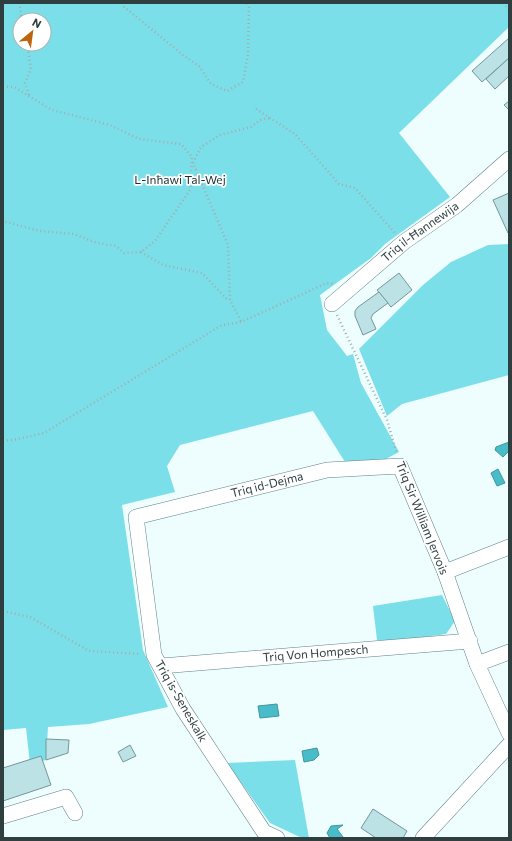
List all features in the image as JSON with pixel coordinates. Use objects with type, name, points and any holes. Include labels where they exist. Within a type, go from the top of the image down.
[{"type":"street","name":"Triq il-Ħannewija","points":[[332,304],[404,242],[457,205],[509,159]]},
{"type":"street","name":"Triq id-Dejma","points":[[136,517],[327,470],[400,466]]},
{"type":"street","name":"Triq Sir William Jervois","points":[[400,466],[445,572],[477,664],[509,733]]},
{"type":"street","name":"Triq is-Seneskalk","points":[[136,517],[158,660],[183,708],[267,836]]},
{"type":"street","points":[[445,572],[509,547]]},
{"type":"street","name":"Triq Von Hompesch","points":[[158,660],[470,641]]},
{"type":"street","points":[[477,664],[509,652]]},
{"type":"street","points":[[423,838],[507,754]]},
{"type":"street","points":[[3,816],[66,797],[75,813]]},
{"type":"path","points":[[122,3],[123,6],[129,11],[183,55],[199,66],[211,84],[227,91],[242,82],[248,54],[249,7],[247,3]]},
{"type":"path","points":[[503,3],[509,10]]},
{"type":"path","points":[[28,52],[31,69],[25,83],[29,96]]},
{"type":"path","points":[[3,87],[14,87],[52,110],[110,125],[139,139],[181,144],[192,157],[190,190],[155,240],[141,252]]},
{"type":"path","points":[[256,109],[296,134],[339,184],[355,188],[404,242]]},
{"type":"path","points":[[241,322],[230,300],[228,245],[193,163],[201,147],[220,135],[251,127],[260,120],[271,118]]},
{"type":"path","points":[[3,221],[40,231],[74,234],[97,243],[116,246],[124,253],[141,252],[163,265],[202,273],[226,298],[230,300]]},
{"type":"path","points":[[3,441],[44,433],[222,325],[241,322],[327,283],[354,286]]},
{"type":"path","name":"Triq Sir William Jervois","points":[[332,304],[387,420],[400,466]]},
{"type":"path","points":[[3,611],[30,617],[89,651],[158,660]]},
{"type":"green space","name":"L-Inħawi Tal-Wej","points":[[3,3],[509,3],[509,27],[399,133],[450,197],[385,244],[371,258],[320,295],[327,330],[347,356],[353,354],[361,383],[399,452],[384,460],[345,462],[313,411],[180,445],[167,466],[175,492],[122,505],[143,650],[168,707],[89,724],[48,727],[46,760],[30,764],[26,728],[3,730]]},
{"type":"green space","points":[[509,244],[509,375],[402,404],[387,416],[359,349],[423,285],[451,262],[488,245]]},
{"type":"green space","points":[[442,595],[455,621],[446,634],[388,642],[377,640],[373,606]]},
{"type":"green space","points":[[295,760],[309,838],[302,838],[270,823],[227,763]]},
{"type":"shaded area","points":[[509,442],[509,451],[503,457],[495,450],[496,447]]},
{"type":"shaded area","points":[[498,469],[505,483],[497,486],[491,473]]},
{"type":"shaded area","points":[[277,704],[279,716],[260,718],[258,706]]},
{"type":"shaded area","points":[[317,748],[319,755],[314,760],[304,762],[302,751]]},
{"type":"shaded area","points":[[343,825],[337,829],[343,837],[342,838],[330,838],[327,833],[331,826]]},
{"type":"building","points":[[509,38],[509,58],[482,82],[472,71]]},
{"type":"building","points":[[509,58],[509,76],[495,89],[486,79]]},
{"type":"building","points":[[509,101],[509,110],[504,105]]},
{"type":"building","points":[[509,193],[509,233],[508,233],[493,200]]},
{"type":"building","points":[[399,273],[412,290],[391,307],[377,290]]},
{"type":"building","points":[[379,292],[388,303],[373,314],[371,318],[376,329],[363,335],[355,316],[355,311],[358,307]]},
{"type":"building","points":[[46,739],[69,740],[68,753],[46,760]]},
{"type":"building","points":[[130,745],[136,756],[123,762],[118,752]]},
{"type":"building","points":[[41,756],[51,785],[3,801],[3,768]]},
{"type":"building","points":[[373,809],[407,831],[403,838],[376,838],[361,828]]}]
